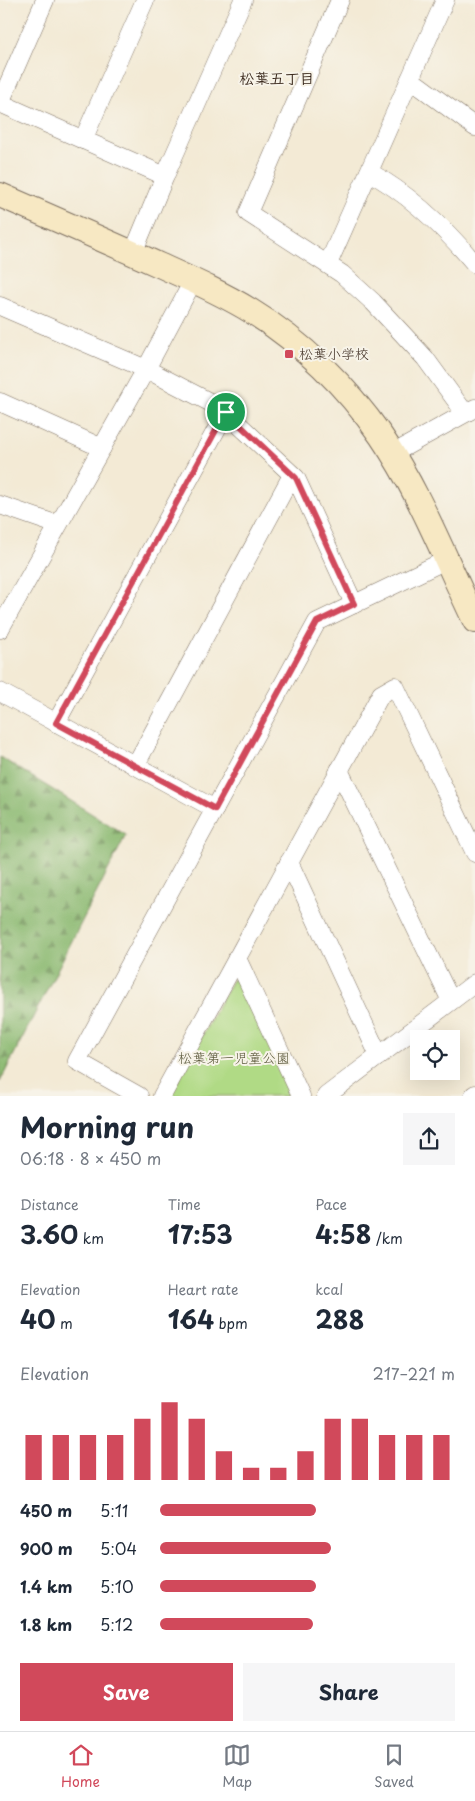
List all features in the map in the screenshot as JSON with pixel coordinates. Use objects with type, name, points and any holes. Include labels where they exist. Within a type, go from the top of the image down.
[{"type":"street","points":[[45,0],[0,103],[165,176]]},
{"type":"street","points":[[83,140],[145,0]]},
{"type":"street","points":[[132,253],[243,0]]},
{"type":"street","points":[[340,0],[248,212],[342,274],[373,302],[408,339],[470,410],[392,454]]},
{"type":"street","points":[[328,264],[445,0]]},
{"type":"street","points":[[410,79],[475,128]]},
{"type":"street","points":[[369,172],[388,182],[433,219],[475,264]]},
{"type":"street","points":[[0,195],[193,281],[251,311],[273,326],[322,367],[355,403],[392,454],[408,481],[475,621]]},
{"type":"street","points":[[0,629],[7,601],[58,525],[193,281]]},
{"type":"street","points":[[0,306],[146,369],[226,412],[296,478],[354,604]]},
{"type":"street","points":[[0,402],[102,448]]},
{"type":"street","points":[[56,723],[226,412]]},
{"type":"street","points":[[135,766],[292,475]]},
{"type":"street","points":[[0,505],[58,525]]},
{"type":"street","points":[[139,1096],[77,1061],[317,622],[446,560]]},
{"type":"street","points":[[162,1096],[381,694],[395,686],[475,853]]},
{"type":"street","points":[[0,692],[215,809]]},
{"type":"street","points":[[339,770],[452,1000]]},
{"type":"street","points":[[289,862],[379,1056]]},
{"type":"street","points":[[237,958],[301,1096]]},
{"type":"street","points":[[326,1096],[475,983]]},
{"type":"green space","points":[[0,757],[126,835],[0,1082]]},
{"type":"green space","name":"松葉第一児童公園","points":[[241,979],[294,1096],[170,1096],[232,980]]},
{"type":"place","name":"松葉小学校","points":[[289,354]]},
{"type":"district","name":"松葉五丁目","points":[[277,79]]},
{"type":"route","points":[[226,412],[296,478],[354,604],[317,622],[215,809],[56,723],[226,412]]}]
